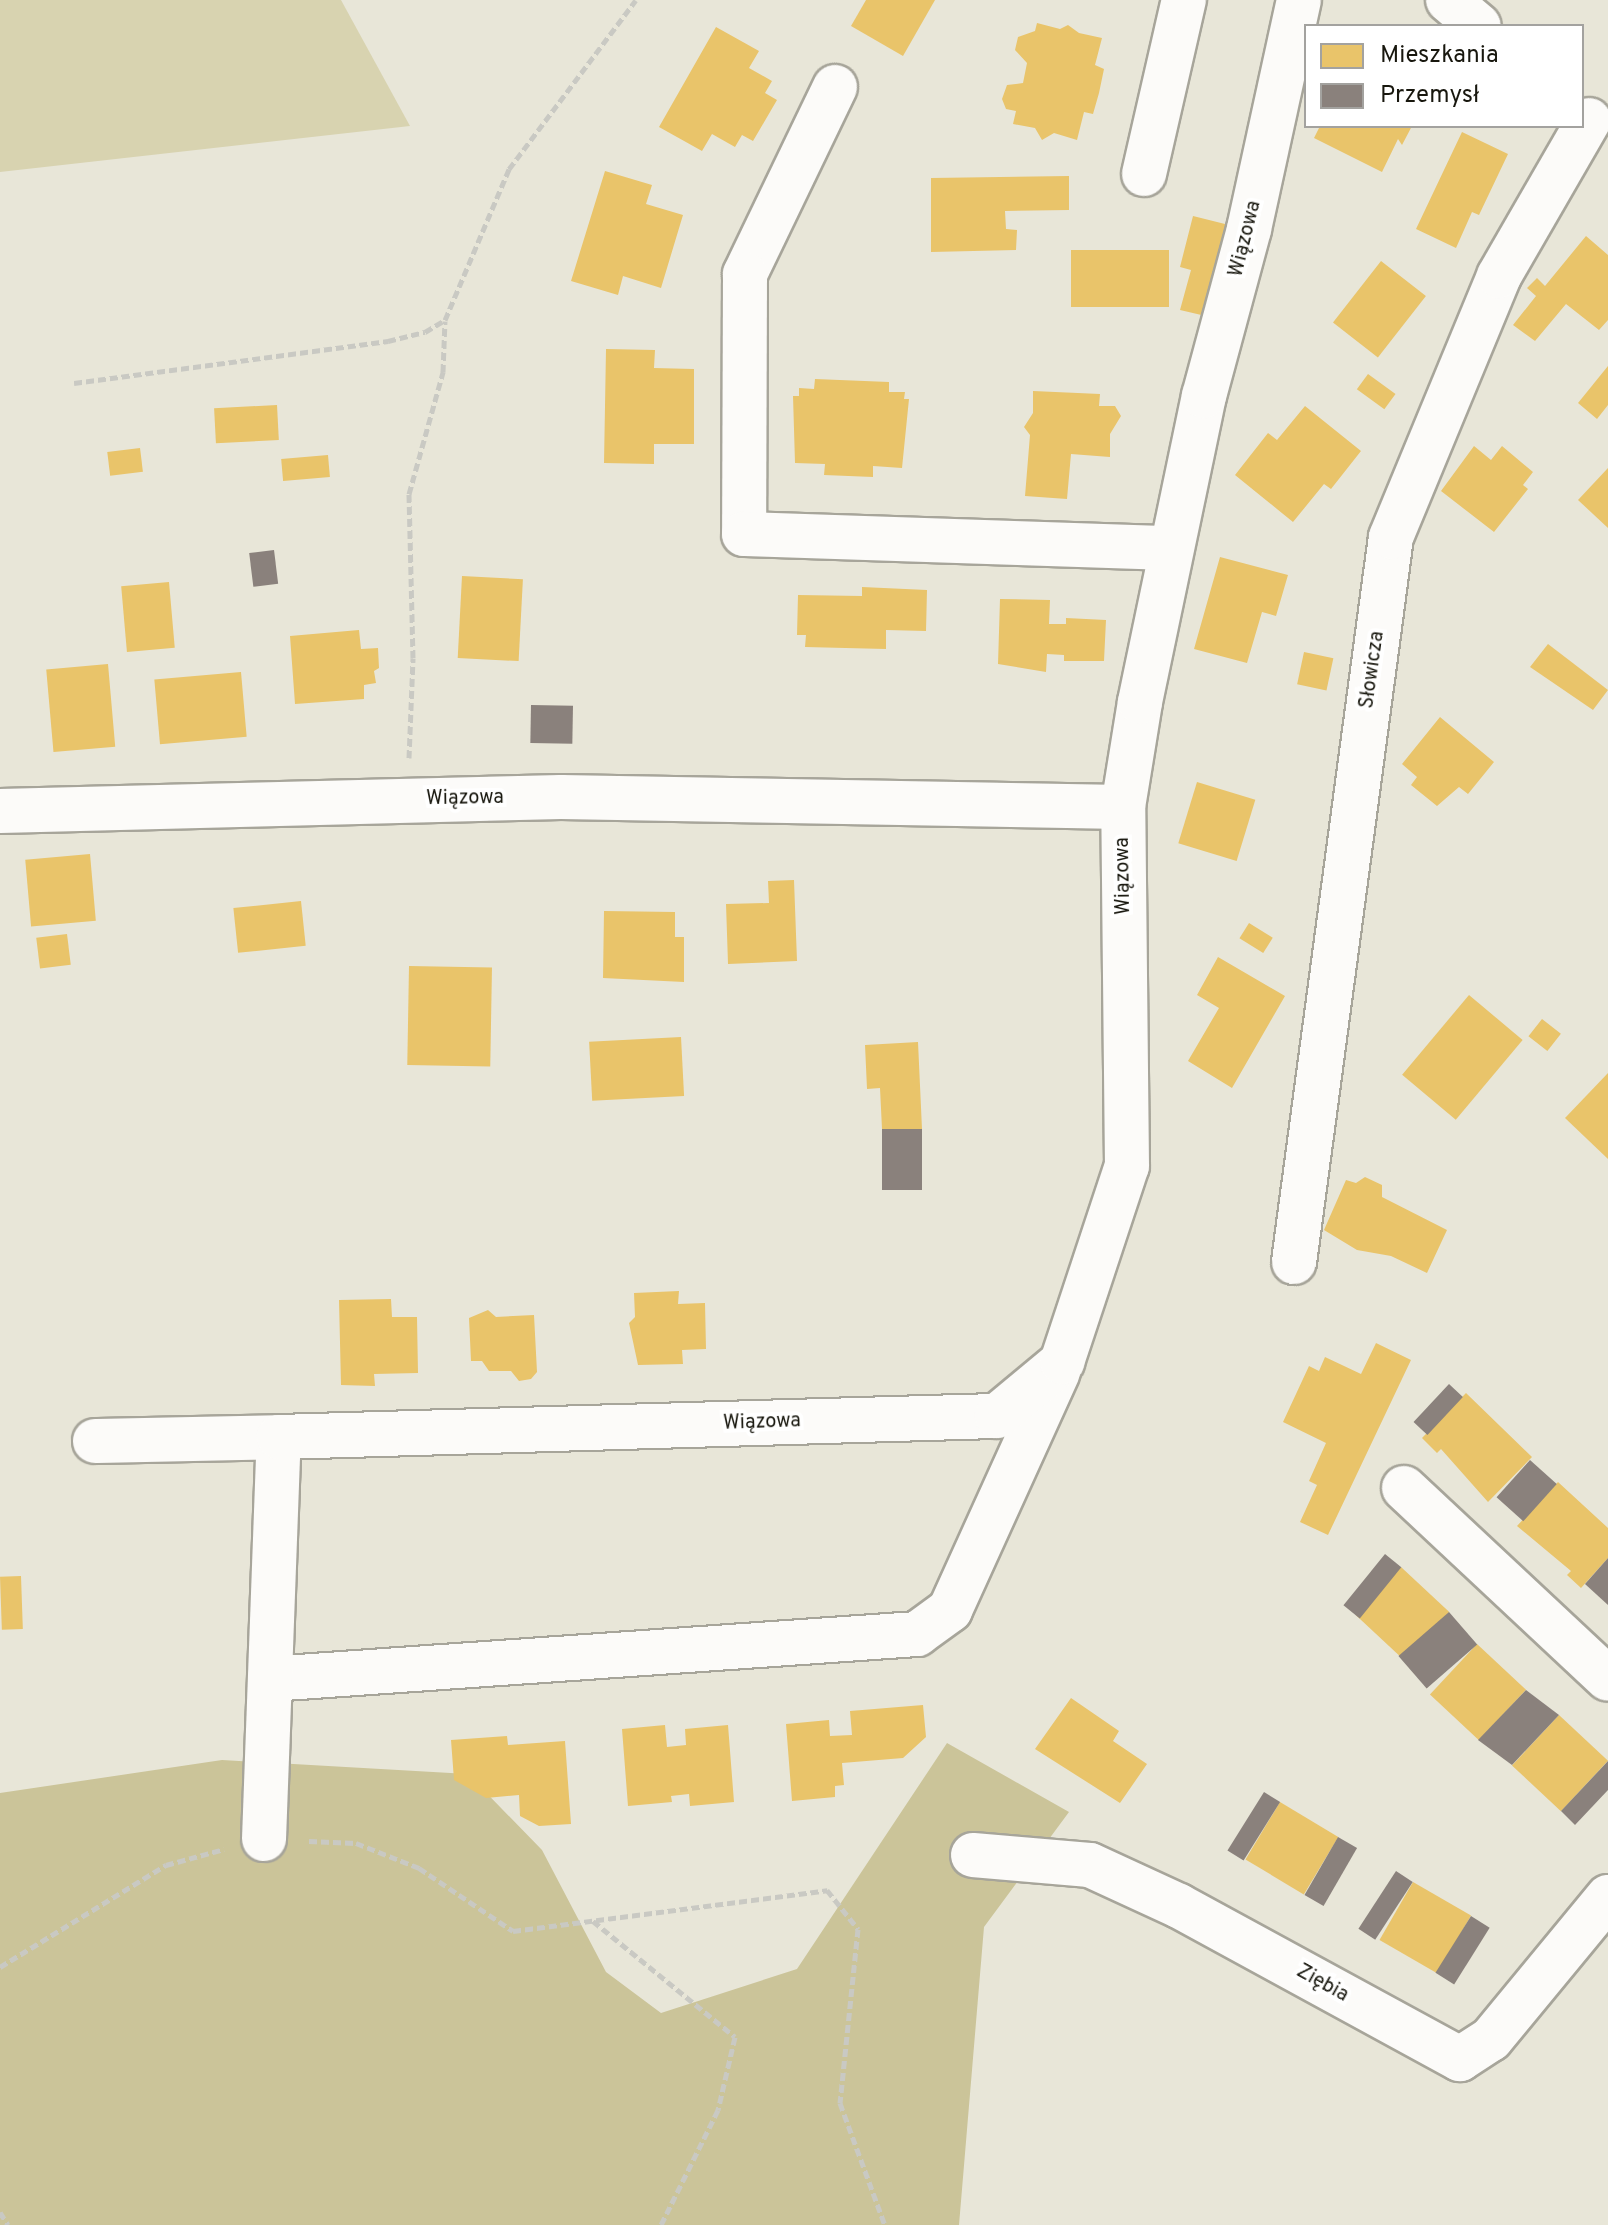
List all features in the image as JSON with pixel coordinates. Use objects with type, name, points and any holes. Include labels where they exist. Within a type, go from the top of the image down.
[{"type":"street","points":[[1144,174],[1184,0]]},
{"type":"street","name":"Wiązowa","points":[[95,1441],[997,1416],[1062,1362],[1127,1166],[1123,807],[1171,548],[1299,0]]},
{"type":"street","points":[[1448,0],[1477,24]]},
{"type":"street","points":[[835,87],[745,274],[744,534],[1171,548]]},
{"type":"street","name":"Słowicza","points":[[1294,1262],[1391,537],[1499,276],[1593,123]]},
{"type":"street","name":"Wiązowa","points":[[0,811],[561,797],[1123,807]]},
{"type":"street","points":[[270,1679],[917,1634],[950,1610],[1062,1362]]},
{"type":"street","points":[[264,1839],[279,1437]]},
{"type":"street","points":[[1404,1488],[1608,1679]]},
{"type":"street","name":"Ziębia","points":[[973,1855],[1090,1865],[1179,1906],[1460,2059],[1491,2039],[1608,1897]]},
{"type":"path","points":[[407,800],[413,658],[409,494],[443,372],[445,320],[509,169],[636,0]]},
{"type":"path","points":[[74,383],[388,341],[425,332],[445,320]]},
{"type":"path","points":[[0,1967],[166,1865],[264,1839],[356,1843],[419,1868],[513,1931],[827,1890],[858,1929],[840,2103],[885,2225]]},
{"type":"path","points":[[593,1921],[735,2037],[718,2110],[661,2225]]},
{"type":"path","points":[[0,2212],[8,2225]]},
{"type":"shaded area","points":[[0,0],[341,0],[410,126],[0,172]]},
{"type":"shaded area","points":[[947,1743],[1069,1812],[984,1927],[959,2225],[0,2225],[0,1793],[222,1760],[468,1774],[542,1850],[606,1972],[661,2013],[797,1969]]},
{"type":"building: Mieszkania","points":[[866,0],[935,0],[903,56],[851,26]]},
{"type":"building: Mieszkania","points":[[1037,23],[1060,29],[1068,25],[1079,33],[1102,38],[1095,65],[1104,69],[1099,93],[1093,114],[1084,112],[1077,140],[1054,133],[1042,140],[1035,128],[1013,124],[1016,111],[1006,109],[1002,99],[1007,85],[1023,83],[1027,63],[1015,50],[1018,37],[1035,31]]},
{"type":"building: Mieszkania","points":[[716,27],[759,51],[749,68],[772,81],[765,93],[777,100],[753,141],[742,135],[735,147],[712,134],[702,151],[659,127]]},
{"type":"building: Mieszkania","points":[[1319,128],[1411,128],[1402,145],[1398,139],[1382,172],[1314,138]]},
{"type":"building: Mieszkania","points":[[1462,132],[1508,154],[1479,215],[1472,212],[1456,248],[1416,229]]},
{"type":"building: Mieszkania","points":[[605,171],[652,185],[646,204],[683,215],[661,288],[623,276],[618,295],[571,281]]},
{"type":"building: Mieszkania","points":[[1069,176],[1069,210],[1005,211],[1006,229],[1017,230],[1016,250],[931,252],[931,178]]},
{"type":"building: Mieszkania","points":[[1193,216],[1233,226],[1210,317],[1180,310],[1191,270],[1180,267]]},
{"type":"building: Mieszkania","points":[[1586,236],[1608,255],[1608,320],[1599,330],[1566,304],[1535,341],[1513,325],[1536,296],[1527,288],[1537,278],[1545,286]]},
{"type":"building: Mieszkania","points":[[1071,250],[1169,250],[1169,307],[1071,307]]},
{"type":"building: Mieszkania","points":[[1381,261],[1426,296],[1378,358],[1333,322]]},
{"type":"building: Mieszkania","points":[[606,349],[655,350],[654,368],[694,369],[694,444],[654,444],[654,464],[604,463]]},
{"type":"building: Mieszkania","points":[[1608,366],[1608,405],[1597,419],[1578,403]]},
{"type":"building: Mieszkania","points":[[1368,374],[1396,394],[1384,409],[1357,389]]},
{"type":"building: Mieszkania","points":[[815,379],[889,382],[889,392],[905,392],[904,399],[909,399],[902,468],[873,466],[873,477],[824,475],[825,464],[795,463],[793,396],[799,396],[799,388],[814,389]]},
{"type":"building: Mieszkania","points":[[1033,391],[1100,394],[1099,406],[1115,406],[1121,416],[1110,434],[1110,457],[1071,454],[1067,499],[1025,496],[1030,435],[1024,427],[1033,413]]},
{"type":"building: Mieszkania","points":[[277,405],[279,440],[216,443],[214,408]]},
{"type":"building: Mieszkania","points":[[1305,406],[1361,451],[1331,489],[1324,484],[1293,522],[1235,475],[1268,433],[1277,440]]},
{"type":"building: Mieszkania","points":[[1474,446],[1491,460],[1502,446],[1533,472],[1523,485],[1528,489],[1494,532],[1441,491]]},
{"type":"building: Mieszkania","points":[[140,448],[143,472],[110,476],[107,452]]},
{"type":"building: Mieszkania","points":[[328,455],[330,477],[283,481],[281,459]]},
{"type":"building: Mieszkania","points":[[1608,468],[1608,528],[1578,500]]},
{"type":"building: Mieszkania","points":[[1220,557],[1288,575],[1276,616],[1262,612],[1247,663],[1194,649]]},
{"type":"building: Mieszkania","points":[[462,576],[523,579],[519,661],[458,658]]},
{"type":"building: Mieszkania","points":[[169,582],[175,648],[127,652],[121,586]]},
{"type":"building: Mieszkania","points":[[862,587],[927,590],[926,631],[886,630],[886,649],[805,647],[806,635],[797,635],[798,595],[862,596]]},
{"type":"building: Mieszkania","points":[[1000,599],[1050,600],[1049,624],[1066,624],[1066,618],[1106,620],[1104,661],[1064,661],[1064,655],[1047,654],[1046,672],[998,664]]},
{"type":"building: Mieszkania","points":[[359,630],[361,649],[378,648],[379,668],[374,671],[376,683],[364,685],[364,699],[295,704],[290,636]]},
{"type":"building: Mieszkania","points":[[1548,644],[1608,690],[1593,710],[1530,667]]},
{"type":"building: Mieszkania","points":[[1304,652],[1333,658],[1326,691],[1297,684]]},
{"type":"building: Mieszkania","points":[[108,664],[115,747],[53,752],[46,669]]},
{"type":"building: Mieszkania","points":[[241,672],[247,737],[160,744],[154,680]]},
{"type":"building: Mieszkania","points":[[1440,717],[1494,762],[1468,794],[1459,787],[1437,806],[1411,785],[1417,777],[1402,764]]},
{"type":"building: Mieszkania","points":[[1197,782],[1255,800],[1237,861],[1178,843]]},
{"type":"building: Mieszkania","points":[[90,854],[96,921],[31,926],[25,860]]},
{"type":"building: Mieszkania","points":[[794,880],[797,961],[728,964],[726,904],[769,903],[768,881]]},
{"type":"building: Mieszkania","points":[[301,901],[306,946],[238,953],[233,908]]},
{"type":"building: Mieszkania","points":[[604,911],[675,912],[675,937],[684,937],[684,982],[603,978]]},
{"type":"building: Mieszkania","points":[[1249,923],[1273,938],[1263,953],[1239,938]]},
{"type":"building: Mieszkania","points":[[67,934],[71,965],[40,969],[36,938]]},
{"type":"building: Mieszkania","points":[[1218,957],[1285,996],[1232,1088],[1188,1061],[1219,1008],[1197,995]]},
{"type":"building: Mieszkania","points":[[409,966],[492,967],[490,1066],[407,1065]]},
{"type":"building: Mieszkania","points":[[1469,995],[1523,1040],[1456,1120],[1402,1075]]},
{"type":"building: Mieszkania","points":[[1542,1019],[1561,1034],[1547,1051],[1528,1036]]},
{"type":"building: Mieszkania","points":[[681,1037],[684,1096],[592,1101],[589,1042]]},
{"type":"building: Mieszkania","points":[[918,1042],[922,1129],[882,1129],[880,1088],[867,1089],[865,1045]]},
{"type":"building: Mieszkania","points":[[1608,1073],[1608,1159],[1565,1118]]},
{"type":"building: Mieszkania","points":[[1365,1177],[1382,1185],[1382,1197],[1447,1230],[1427,1273],[1391,1256],[1357,1250],[1324,1230],[1346,1180],[1356,1183]]},
{"type":"building: Mieszkania","points":[[679,1291],[678,1304],[705,1303],[706,1349],[682,1350],[683,1364],[638,1365],[629,1323],[635,1317],[634,1293]]},
{"type":"building: Mieszkania","points":[[391,1299],[392,1317],[417,1317],[418,1373],[374,1374],[375,1386],[341,1385],[339,1300]]},
{"type":"building: Mieszkania","points":[[488,1310],[496,1317],[534,1315],[537,1372],[531,1379],[519,1381],[511,1371],[489,1371],[482,1361],[471,1361],[469,1318]]},
{"type":"building: Mieszkania","points":[[1376,1343],[1411,1360],[1328,1535],[1300,1522],[1317,1485],[1309,1481],[1326,1443],[1283,1422],[1309,1366],[1319,1371],[1325,1357],[1361,1374]]},
{"type":"building: Mieszkania","points":[[1466,1393],[1532,1457],[1488,1502],[1441,1449],[1437,1453],[1422,1438]]},
{"type":"building: Mieszkania","points":[[1558,1482],[1608,1528],[1608,1558],[1581,1588],[1567,1575],[1571,1571],[1517,1526]]},
{"type":"building: Mieszkania","points":[[1401,1567],[1449,1612],[1404,1660],[1356,1615]]},
{"type":"building: Mieszkania","points":[[21,1576],[23,1629],[2,1630],[0,1577]]},
{"type":"building: Mieszkania","points":[[1477,1644],[1526,1690],[1479,1740],[1430,1694]]},
{"type":"building: Mieszkania","points":[[1071,1698],[1119,1731],[1113,1741],[1147,1764],[1120,1803],[1035,1749]]},
{"type":"building: Mieszkania","points":[[923,1705],[926,1737],[903,1758],[842,1763],[844,1785],[835,1786],[835,1797],[792,1801],[786,1724],[829,1720],[830,1736],[852,1735],[850,1711]]},
{"type":"building: Mieszkania","points":[[1559,1715],[1608,1761],[1561,1811],[1512,1765]]},
{"type":"building: Mieszkania","points":[[665,1725],[667,1747],[686,1745],[685,1729],[728,1725],[734,1802],[690,1806],[689,1794],[671,1796],[672,1802],[628,1806],[622,1729]]},
{"type":"building: Mieszkania","points":[[507,1736],[508,1745],[565,1741],[571,1824],[539,1826],[520,1816],[519,1795],[486,1798],[454,1780],[451,1740]]},
{"type":"building: Mieszkania","points":[[1280,1802],[1338,1837],[1304,1894],[1245,1859]]},
{"type":"building: Mieszkania","points":[[1413,1882],[1471,1916],[1438,1974],[1380,1940]]},
{"type":"building: Przemysł","points":[[274,550],[278,584],[253,587],[249,553]]},
{"type":"building: Przemysł","points":[[531,705],[573,706],[572,744],[530,743]]},
{"type":"building: Przemysł","points":[[882,1129],[922,1129],[922,1190],[882,1190]]},
{"type":"building: Przemysł","points":[[1449,1384],[1463,1397],[1427,1435],[1414,1422]]},
{"type":"building: Przemysł","points":[[1530,1460],[1557,1484],[1523,1521],[1497,1497]]},
{"type":"building: Przemysł","points":[[1385,1554],[1401,1567],[1360,1619],[1343,1605]]},
{"type":"building: Przemysł","points":[[1608,1558],[1608,1605],[1585,1584]]},
{"type":"building: Przemysł","points":[[1449,1612],[1477,1644],[1427,1688],[1398,1656]]},
{"type":"building: Przemysł","points":[[1526,1690],[1559,1715],[1512,1765],[1478,1740]]},
{"type":"building: Przemysł","points":[[1608,1761],[1608,1790],[1575,1825],[1561,1811]]},
{"type":"building: Przemysł","points":[[1264,1792],[1280,1802],[1244,1861],[1227,1851]]},
{"type":"building: Przemysł","points":[[1338,1837],[1357,1848],[1324,1906],[1304,1895]]},
{"type":"building: Przemysł","points":[[1396,1871],[1413,1882],[1375,1940],[1358,1929]]},
{"type":"building: Przemysł","points":[[1471,1916],[1490,1928],[1454,1984],[1435,1973]]}]
